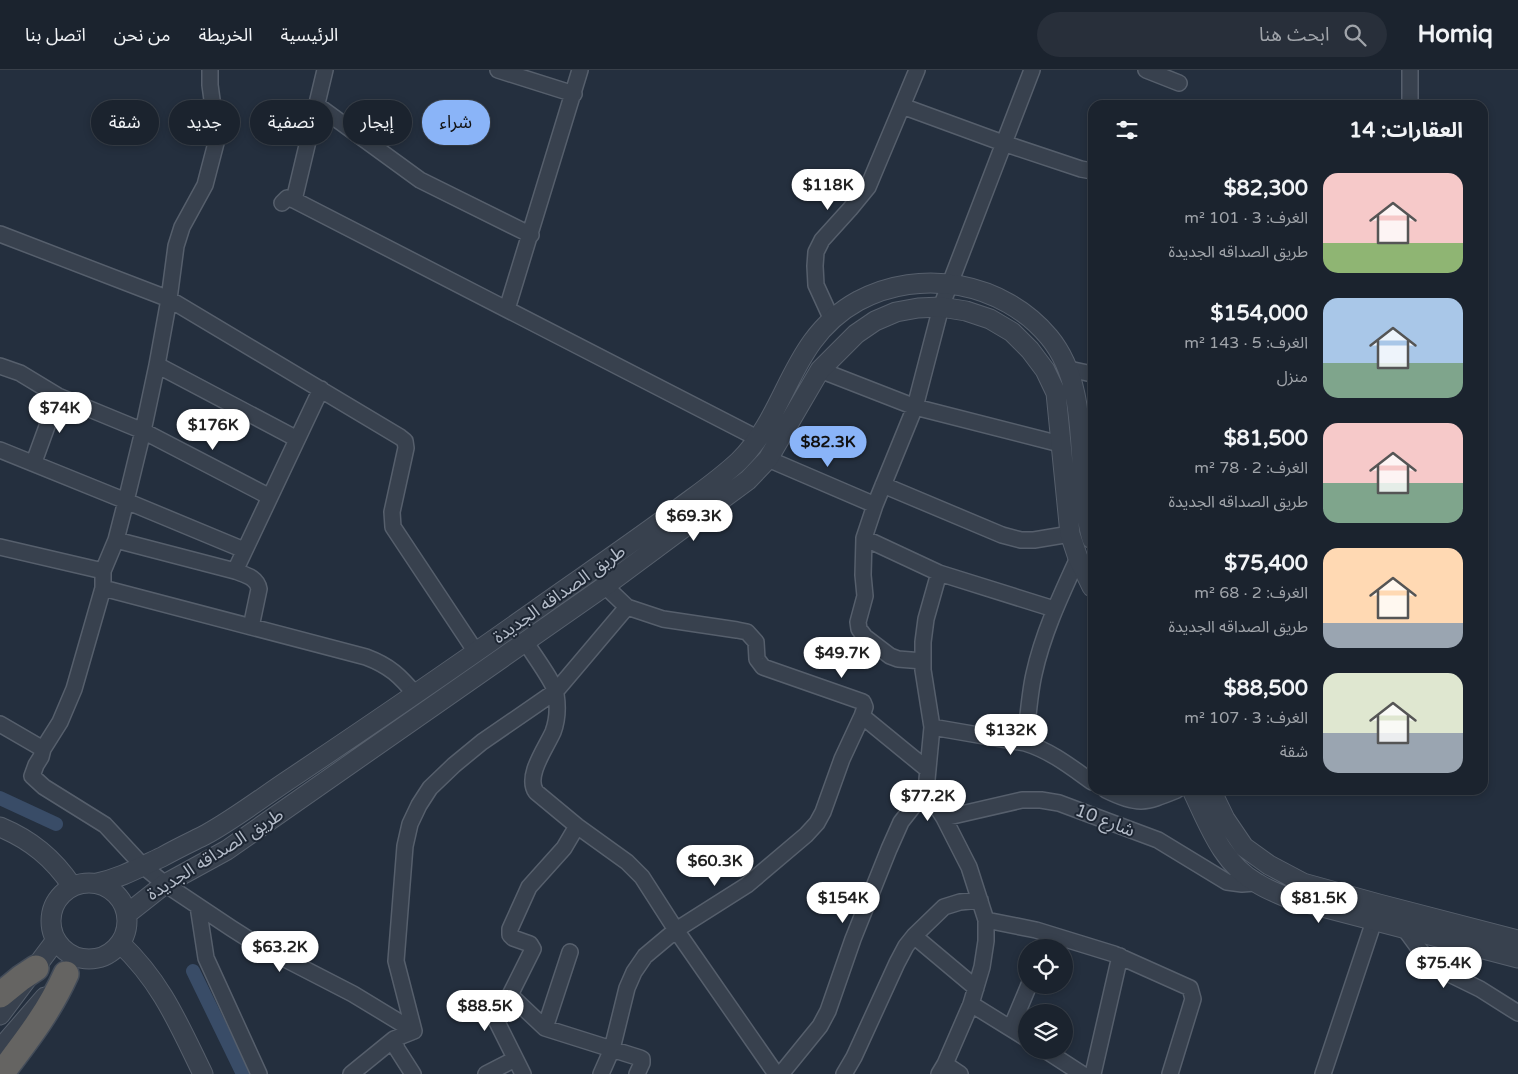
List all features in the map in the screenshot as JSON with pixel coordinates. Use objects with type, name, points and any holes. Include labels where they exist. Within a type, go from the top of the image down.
[{"type":"highway","points":[[1,1074],[42,1019],[73,966]]},
{"type":"highway","points":[[0,996],[36,968]]},
{"type":"street","points":[[210,70],[216,143],[205,186],[182,227],[176,246],[157,365],[126,501],[116,540],[103,571],[103,588],[74,689],[60,722],[43,749],[32,776],[44,787],[105,825],[143,866],[165,884],[256,944],[353,994],[414,1031]]},
{"type":"street","points":[[318,100],[325,70]]},
{"type":"street","points":[[498,70],[574,94]]},
{"type":"street","points":[[507,309],[580,70]]},
{"type":"street","points":[[832,320],[816,285],[816,252],[822,240],[868,186],[917,70]]},
{"type":"street","points":[[923,661],[906,661],[890,656],[865,637],[859,629],[858,622],[865,596],[863,575],[864,538],[914,407],[941,307],[1032,70]]},
{"type":"street","points":[[1146,70],[1180,83]]},
{"type":"street","points":[[1410,70],[1410,100]]},
{"type":"street","points":[[902,106],[1003,143],[1088,170]]},
{"type":"street","points":[[333,117],[420,180],[531,235]]},
{"type":"street","points":[[305,145],[288,202],[507,309],[759,439]]},
{"type":"street","points":[[0,234],[169,299],[400,436],[406,448],[392,512],[394,527],[476,652]]},
{"type":"street","name":"طريق الصداقه الجديدة","points":[[97,883],[129,874],[208,833],[416,695],[648,531],[722,476],[759,439],[801,358],[816,336],[832,320],[858,302],[887,289],[918,283],[950,283],[978,290],[1005,301],[1028,316],[1049,336],[1070,370],[1076,392],[1088,522]]},
{"type":"street","name":"طريق الصداقه الجديدة","points":[[126,914],[165,884],[227,850],[605,586],[748,480],[768,459],[820,370],[856,334],[875,321],[896,312],[918,308],[941,307],[966,310],[990,319],[1012,332],[1040,363],[1056,393],[1070,534],[1078,558],[1088,579]]},
{"type":"street","points":[[801,358],[820,370],[914,407],[1060,444]]},
{"type":"street","points":[[157,365],[297,439]]},
{"type":"street","points":[[0,366],[20,373],[58,396],[143,431],[270,497]]},
{"type":"street","points":[[1070,370],[1088,373]]},
{"type":"street","points":[[235,571],[321,389]]},
{"type":"street","points":[[1056,393],[1076,392]]},
{"type":"street","points":[[34,462],[58,396]]},
{"type":"street","points":[[0,450],[34,462],[244,550]]},
{"type":"street","points":[[768,459],[875,505]]},
{"type":"street","points":[[883,485],[982,527],[1021,540],[1034,540],[1070,534]]},
{"type":"street","points":[[648,531],[661,546]]},
{"type":"street","points":[[864,538],[939,573],[1054,609]]},
{"type":"street","points":[[116,540],[235,571],[251,577],[258,584],[259,588],[251,627]]},
{"type":"street","points":[[0,547],[103,571]]},
{"type":"street","points":[[1025,743],[1034,676],[1040,650],[1054,609],[1078,558]]},
{"type":"street","points":[[781,1074],[820,1026],[828,1011],[853,939],[889,849],[901,822],[926,790],[932,727],[923,661],[923,642],[926,619],[939,573]]},
{"type":"street","points":[[601,1074],[612,1049],[627,988],[634,972],[645,956],[676,930],[747,885],[806,835],[823,812],[842,759],[866,707],[864,702],[763,667],[756,659],[756,642],[747,632],[663,619],[627,607],[605,586]]},
{"type":"street","points":[[103,588],[366,657],[383,663],[398,673],[416,695]]},
{"type":"street","points":[[414,1031],[396,961],[405,846],[410,824],[419,805],[430,788],[454,765],[482,742],[556,691],[627,607]]},
{"type":"street","points":[[515,625],[556,691],[557,719],[533,774],[532,786],[536,792],[577,826],[627,862],[642,877],[676,930],[776,1074]]},
{"type":"street","points":[[862,716],[928,770]]},
{"type":"street","points":[[0,724],[43,749]]},
{"type":"street","points":[[932,727],[1025,743],[1050,752],[1088,779]]},
{"type":"street","points":[[926,790],[944,818],[951,836],[969,867],[986,920],[986,941],[976,988],[971,1004],[942,1069],[960,1074]]},
{"type":"street","points":[[1116,795],[1140,802],[1164,795]]},
{"type":"street","points":[[1194,795],[1217,842],[1235,866],[1255,883],[1288,898],[1518,940]]},
{"type":"street","points":[[1213,795],[1225,819],[1244,847],[1269,865],[1303,882],[1377,913],[1404,928],[1518,958]]},
{"type":"street","name":"شارع 10","points":[[944,818],[1022,800],[1041,800],[1059,803],[1158,840],[1227,882],[1255,883]]},
{"type":"street","points":[[523,1074],[495,1018],[495,1012],[510,995],[533,949],[530,944],[510,935],[510,930],[528,887],[564,848],[577,826]]},
{"type":"street","points":[[0,827],[29,840],[42,850],[72,886]]},
{"type":"street","points":[[0,1050],[73,966],[102,956],[120,944],[127,924],[126,914],[123,903],[108,887],[97,883],[84,882],[72,886],[62,893],[54,904],[51,916],[51,929],[62,948],[71,954],[73,966]]},
{"type":"street","points":[[844,1074],[854,1057],[906,946],[944,907],[960,902],[980,900]]},
{"type":"street","points":[[198,906],[206,958],[259,1074]]},
{"type":"street","points":[[1324,1074],[1377,913]]},
{"type":"street","points":[[986,920],[1041,939]]},
{"type":"street","points":[[1404,928],[1431,965],[1480,989],[1518,1013]]},
{"type":"street","points":[[914,936],[976,988]]},
{"type":"street","points":[[0,1015],[56,940]]},
{"type":"street","points":[[120,944],[144,969],[165,998],[203,1074]]},
{"type":"street","points":[[1073,946],[1120,956],[1190,988],[1193,999],[1170,1074]]},
{"type":"street","points":[[545,1028],[570,952]]},
{"type":"street","points":[[1093,1074],[1120,956]]},
{"type":"street","points":[[1011,1028],[1025,994]]},
{"type":"street","points":[[510,995],[545,1028],[642,1060],[636,1074]]},
{"type":"street","points":[[971,1004],[1018,1033]]},
{"type":"street","points":[[351,1074],[367,1068],[394,1039],[414,1031]]},
{"type":"street","points":[[394,1039],[397,1049],[413,1074]]},
{"type":"street","points":[[486,1074],[515,1058]]},
{"type":"street","points":[[1059,1059],[1082,1074]]},
{"type":"waterway","points":[[0,798],[56,824]]},
{"type":"waterway","points":[[193,971],[243,1074]]}]
